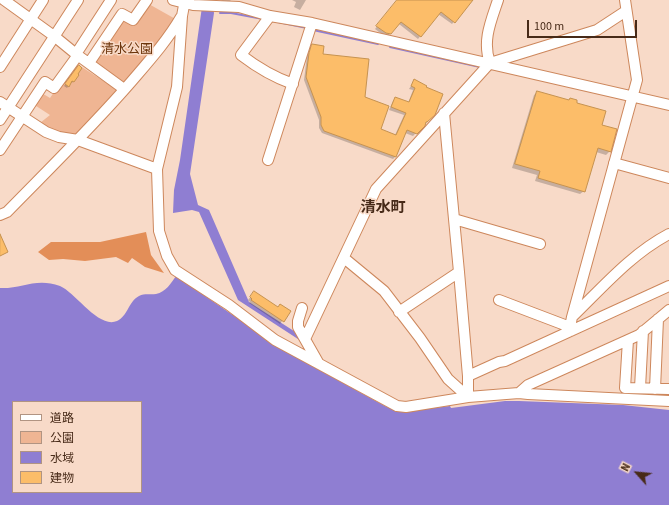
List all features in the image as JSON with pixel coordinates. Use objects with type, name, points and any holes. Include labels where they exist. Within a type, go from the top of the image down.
[{"type":"street","points":[[4,0],[124,89]]},
{"type":"street","points":[[0,67],[44,0]]},
{"type":"street","points":[[0,120],[4,105],[78,0]]},
{"type":"street","points":[[0,150],[45,82],[54,88],[111,0]]},
{"type":"street","points":[[89,63],[122,14],[133,20],[147,0]]},
{"type":"street","points":[[173,0],[196,5],[239,8],[270,16],[312,23],[391,42],[490,63],[545,78],[669,105]]},
{"type":"street","points":[[490,63],[486,53],[488,33],[498,0]]},
{"type":"street","points":[[571,325],[637,80],[625,0]]},
{"type":"street","points":[[185,2],[182,16],[177,87],[157,169],[159,231],[167,256],[176,270],[229,305],[275,340],[397,406],[406,407],[468,397],[519,393],[669,401]]},
{"type":"street","points":[[305,339],[376,189],[490,63],[597,30],[626,11]]},
{"type":"street","points":[[0,216],[7,212],[78,140],[168,40],[182,16]]},
{"type":"street","points":[[270,16],[241,55],[259,69],[293,84]]},
{"type":"street","points":[[268,160],[312,23]]},
{"type":"street","points":[[4,105],[46,132],[60,137],[78,140],[157,169]]},
{"type":"street","points":[[444,113],[468,376],[468,397]]},
{"type":"street","points":[[614,163],[669,178]]},
{"type":"street","points":[[454,219],[540,244]]},
{"type":"street","points":[[571,325],[628,263],[644,249],[669,234]]},
{"type":"street","points":[[344,258],[384,291],[420,338],[448,379],[468,397]]},
{"type":"street","points":[[399,312],[459,272]]},
{"type":"street","points":[[468,376],[499,362],[505,362],[571,325],[669,286]]},
{"type":"street","points":[[500,300],[571,325]]},
{"type":"street","points":[[302,308],[298,321],[298,327],[319,364]]},
{"type":"street","points":[[519,393],[528,385],[628,340],[644,331],[669,310]]},
{"type":"street","points":[[655,389],[658,319]]},
{"type":"street","points":[[640,388],[644,331]]},
{"type":"street","points":[[628,340],[625,388],[669,390]]},
{"type":"green space","name":"清水公園","points":[[147,3],[179,21],[127,85],[90,63],[122,16],[134,24]]},
{"type":"green space","points":[[74,62],[119,91],[78,136],[49,130],[40,123],[50,115],[33,104],[40,92],[50,98]]},
{"type":"shaded area","points":[[146,232],[151,255],[164,273],[145,267],[132,258],[128,263],[116,257],[85,261],[63,259],[49,260],[38,252],[51,242],[100,242]]},
{"type":"water","points":[[203,0],[212,0],[214,13],[190,174],[198,205],[209,210],[249,302],[300,335],[301,341],[238,300],[199,212],[192,210],[173,213],[174,190],[180,160]]},
{"type":"water","points":[[176,276],[243,322],[270,343],[385,406],[399,412],[450,406],[451,408],[505,401],[623,405],[669,410],[669,505],[0,505],[0,288],[36,283],[60,286],[95,315],[110,322],[121,319],[132,302],[139,296],[160,293],[168,287]]},
{"type":"building","points":[[397,0],[473,0],[455,23],[441,12],[421,37],[401,22],[391,34],[386,33],[376,26]]},
{"type":"building","points":[[312,44],[324,46],[323,54],[369,59],[365,97],[389,106],[381,129],[396,135],[406,113],[391,107],[395,97],[409,102],[415,88],[411,86],[414,79],[427,86],[426,87],[443,94],[435,115],[426,122],[425,126],[417,134],[407,130],[396,157],[324,131],[321,125],[321,117],[306,77],[309,53]]},
{"type":"building","points":[[79,65],[82,68],[78,74],[79,75],[74,82],[72,81],[69,87],[65,84]]},
{"type":"building","points":[[537,91],[569,100],[570,98],[577,100],[577,103],[606,111],[602,125],[617,129],[611,152],[598,148],[585,192],[538,178],[540,171],[515,164]]},
{"type":"building","points":[[0,234],[8,252],[0,256]]},
{"type":"building","points":[[254,291],[278,307],[280,304],[291,311],[284,322],[251,300],[252,299],[250,297]]},
{"type":"waterway","points":[[220,13],[231,13],[263,19]]},
{"type":"waterway","points":[[278,22],[307,28]]},
{"type":"waterway","points":[[313,30],[378,44]]},
{"type":"waterway","points":[[390,47],[480,67]]},
{"type":"district","name":"清水町","points":[[383,209]]}]
